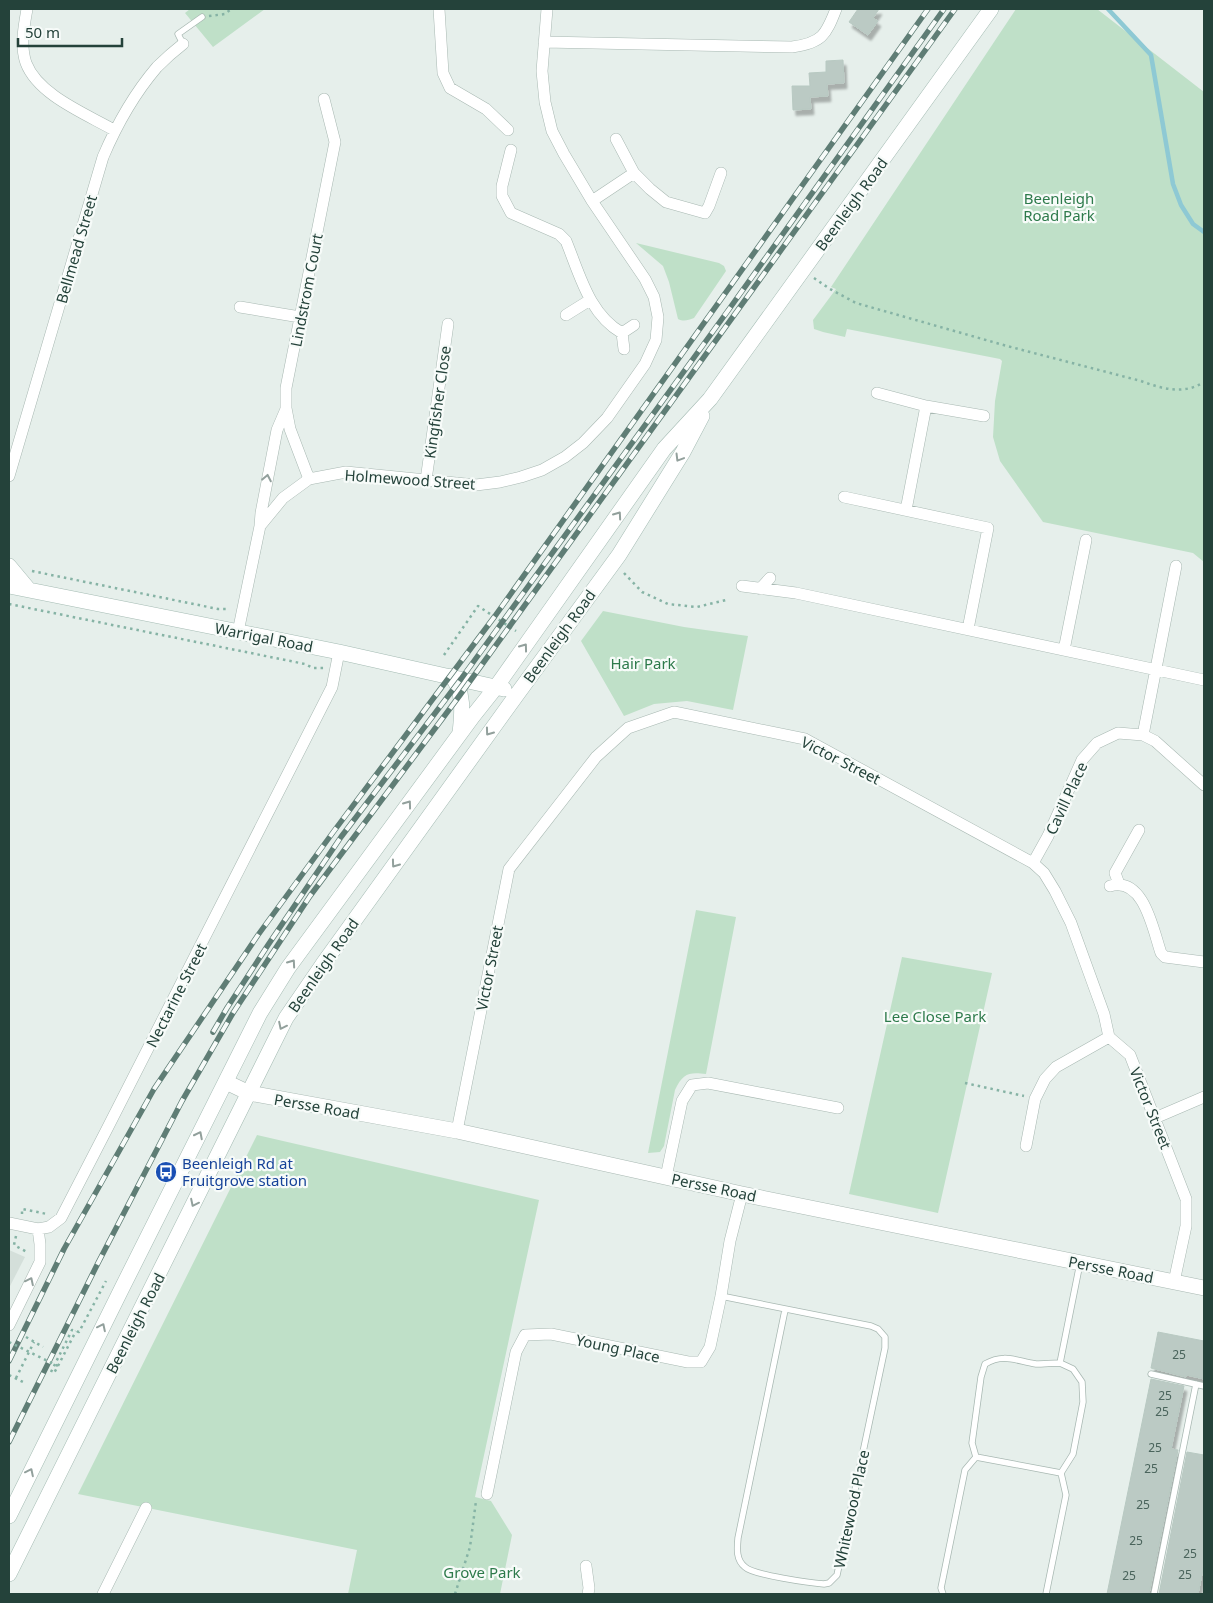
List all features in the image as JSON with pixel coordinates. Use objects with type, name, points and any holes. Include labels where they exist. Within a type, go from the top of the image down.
[{"type":"main road","name":"Beenleigh Road","points":[[9,1516],[260,1013],[288,968],[460,733],[496,687],[664,449],[710,399],[991,9]]},
{"type":"main road","name":"Beenleigh Road","points":[[9,1574],[286,1018],[619,555],[683,452],[710,399]]},
{"type":"main road","points":[[9,566],[29,590]]},
{"type":"main road","name":"Warrigal Road","points":[[9,586],[339,652],[451,676],[518,693]]},
{"type":"main road","points":[[451,676],[458,683],[460,695],[462,716],[460,733]]},
{"type":"main road","name":"Persse Road","points":[[226,1082],[249,1093],[456,1131],[742,1194],[1204,1288]]},
{"type":"street","points":[[27,9],[22,45],[26,63],[36,80],[49,93],[114,130]]},
{"type":"street","points":[[439,9],[443,73],[450,88],[486,108],[508,130]]},
{"type":"street","name":"Holmewood Street","points":[[238,632],[260,526],[283,498],[309,479],[346,472],[476,485],[514,479],[542,470],[565,457],[607,418],[645,364],[656,340],[658,317],[654,297],[645,279],[592,201],[552,131],[544,102],[542,70],[547,9]]},
{"type":"street","points":[[544,42],[792,47],[805,45],[819,39],[828,30],[836,9]]},
{"type":"street","name":"Bellmead Street","points":[[9,476],[103,157],[114,130],[136,94],[158,67],[183,44]]},
{"type":"street","name":"Lindstrom Court","points":[[309,479],[290,429],[286,408],[286,388],[335,142],[324,99]]},
{"type":"street","points":[[616,139],[634,173],[666,202],[705,213],[710,206],[720,173]]},
{"type":"street","points":[[511,150],[502,186],[502,196],[511,213],[559,234],[566,241],[590,300],[610,326],[622,333]]},
{"type":"street","points":[[592,201],[634,173]]},
{"type":"street","points":[[566,315],[590,300]]},
{"type":"street","points":[[240,307],[300,317]]},
{"type":"street","name":"Kingfisher Close","points":[[426,480],[448,324]]},
{"type":"street","points":[[622,333],[634,325]]},
{"type":"street","points":[[622,333],[624,349]]},
{"type":"street","points":[[877,393],[926,406],[984,416]]},
{"type":"street","points":[[906,510],[926,406]]},
{"type":"street","points":[[260,526],[277,430],[286,408]]},
{"type":"street","points":[[844,497],[988,528],[968,630]]},
{"type":"street","points":[[1064,650],[1086,540]]},
{"type":"street","points":[[1143,735],[1176,566]]},
{"type":"street","points":[[760,589],[770,578]]},
{"type":"street","points":[[742,586],[796,593],[1204,680]]},
{"type":"street","name":"Nectarine Street","points":[[38,1229],[49,1227],[61,1218],[70,1201],[332,687],[339,652]]},
{"type":"street","name":"Victor Street","points":[[456,1131],[509,869],[596,757],[628,728],[674,712],[805,739],[1033,863],[1044,873],[1071,923],[1104,1014],[1109,1038],[1130,1055],[1186,1199],[1186,1226],[1174,1282]]},
{"type":"street","name":"Cavill Place","points":[[1033,863],[1048,836],[1082,760],[1097,743],[1118,733],[1143,735],[1155,741],[1204,786]]},
{"type":"street","points":[[1139,830],[1115,873],[1115,885],[1132,889],[1143,900],[1161,953],[1165,957],[1204,962]]},
{"type":"street","points":[[1026,1146],[1035,1099],[1045,1079],[1056,1067],[1109,1038]]},
{"type":"street","points":[[666,1177],[682,1101],[692,1085],[708,1083],[838,1108]]},
{"type":"street","points":[[1155,1118],[1204,1097]]},
{"type":"street","name":"Young Place","points":[[487,1494],[516,1352],[525,1335],[551,1334],[688,1362],[701,1362],[710,1346],[721,1296],[730,1240],[742,1194]]},
{"type":"street","points":[[9,1325],[40,1262],[38,1229],[14,1224]]},
{"type":"street","points":[[103,1594],[146,1508]]},
{"type":"street","points":[[586,1566],[588,1594]]},
{"type":"lane","points":[[183,44],[178,34],[202,17]]},
{"type":"lane","points":[[1060,1363],[1080,1263]]},
{"type":"lane","name":"Whitewood Place","points":[[721,1296],[871,1326],[882,1333],[885,1341],[837,1575],[829,1584],[751,1571],[741,1563],[737,1550],[785,1310]]},
{"type":"lane","points":[[976,1457],[972,1443],[981,1377],[985,1364],[993,1360],[1005,1358],[1037,1364],[1060,1363],[1074,1369],[1082,1382],[1083,1402],[1073,1454],[1061,1472],[1066,1495],[1046,1594]]},
{"type":"lane","points":[[1151,1374],[1204,1386]]},
{"type":"lane","points":[[1154,1594],[1196,1384]]},
{"type":"lane","points":[[976,1457],[1061,1472]]},
{"type":"lane","points":[[943,1594],[941,1588],[965,1470],[976,1457]]},
{"type":"path","points":[[202,17],[225,14],[231,9]]},
{"type":"path","points":[[803,271],[830,289],[856,302],[1007,346],[1141,381],[1162,389],[1187,389],[1204,382]]},
{"type":"path","points":[[25,570],[218,609],[229,609]]},
{"type":"path","points":[[624,573],[642,592],[668,604],[697,607],[726,600]]},
{"type":"path","points":[[9,604],[305,664],[313,668],[319,667],[336,670]]},
{"type":"path","points":[[444,655],[478,606],[516,631]]},
{"type":"path","points":[[965,1083],[1035,1099]]},
{"type":"path","points":[[29,1255],[27,1251],[14,1245],[14,1224],[22,1209],[46,1214],[52,1213]]},
{"type":"path","points":[[76,1331],[58,1366],[51,1372],[72,1330],[76,1331],[79,1332],[106,1281]]},
{"type":"path","points":[[26,1338],[43,1347]]},
{"type":"path","points":[[9,1342],[58,1366]]},
{"type":"path","points":[[16,1378],[34,1342]]},
{"type":"path","points":[[9,1375],[25,1383]]},
{"type":"path","points":[[455,1594],[470,1547],[477,1497],[487,1494]]},
{"type":"shaded area","points":[[9,1250],[25,1257],[9,1288]]},
{"type":"green space","points":[[190,9],[265,9],[213,47],[185,13]]},
{"type":"green space","name":"Beenleigh Road Park","points":[[1016,9],[1097,9],[1204,92],[1204,562],[1193,553],[1043,522],[1000,461],[993,437],[995,401],[1002,361],[1000,359],[847,329],[845,337],[814,329],[813,320],[836,289],[831,287]]},
{"type":"green space","points":[[636,243],[719,263],[724,266],[726,271],[694,318],[684,321],[678,319],[663,266]]},
{"type":"green space","name":"Hair Park","points":[[603,611],[684,627],[748,636],[733,710],[687,701],[654,704],[624,716],[581,641]]},
{"type":"green space","points":[[696,910],[736,917],[706,1074],[695,1073],[687,1075],[681,1080],[675,1090],[664,1146],[660,1152],[648,1153]]},
{"type":"green space","name":"Lee Close Park","points":[[902,957],[992,973],[938,1213],[849,1194]]},
{"type":"green space","name":"Grove Park","points":[[257,1135],[539,1200],[475,1497],[491,1501],[512,1535],[500,1594],[348,1594],[357,1550],[78,1494]]},
{"type":"building","points":[[858,9],[879,9],[873,18],[878,21],[868,35],[849,22]]},
{"type":"building","points":[[843,60],[844,83],[827,84],[828,96],[810,97],[811,109],[793,110],[792,86],[810,86],[809,73],[826,72],[826,61]]},
{"type":"building","points":[[1158,1332],[1204,1341],[1204,1379],[1187,1375],[1186,1377],[1151,1368]]},
{"type":"building","points":[[1151,1379],[1184,1386],[1171,1449],[1178,1450],[1149,1594],[1107,1594]]},
{"type":"building","points":[[1187,1452],[1204,1455],[1204,1564],[1198,1594],[1159,1594]]},
{"type":"waterway","points":[[1108,9],[1151,55],[1173,184],[1181,205],[1193,224],[1204,232]]},
{"type":"railway","points":[[9,1361],[64,1249],[154,1089],[258,935],[495,616],[928,9]]},
{"type":"railway","points":[[213,1032],[268,945],[341,837],[461,679],[944,9]]},
{"type":"railway","points":[[9,1442],[98,1263],[182,1101],[233,1013],[310,896],[460,695],[955,9]]},
{"type":"place","name":"Beenleigh Rd at Fruitgrove station","points":[[166,1172]]}]
